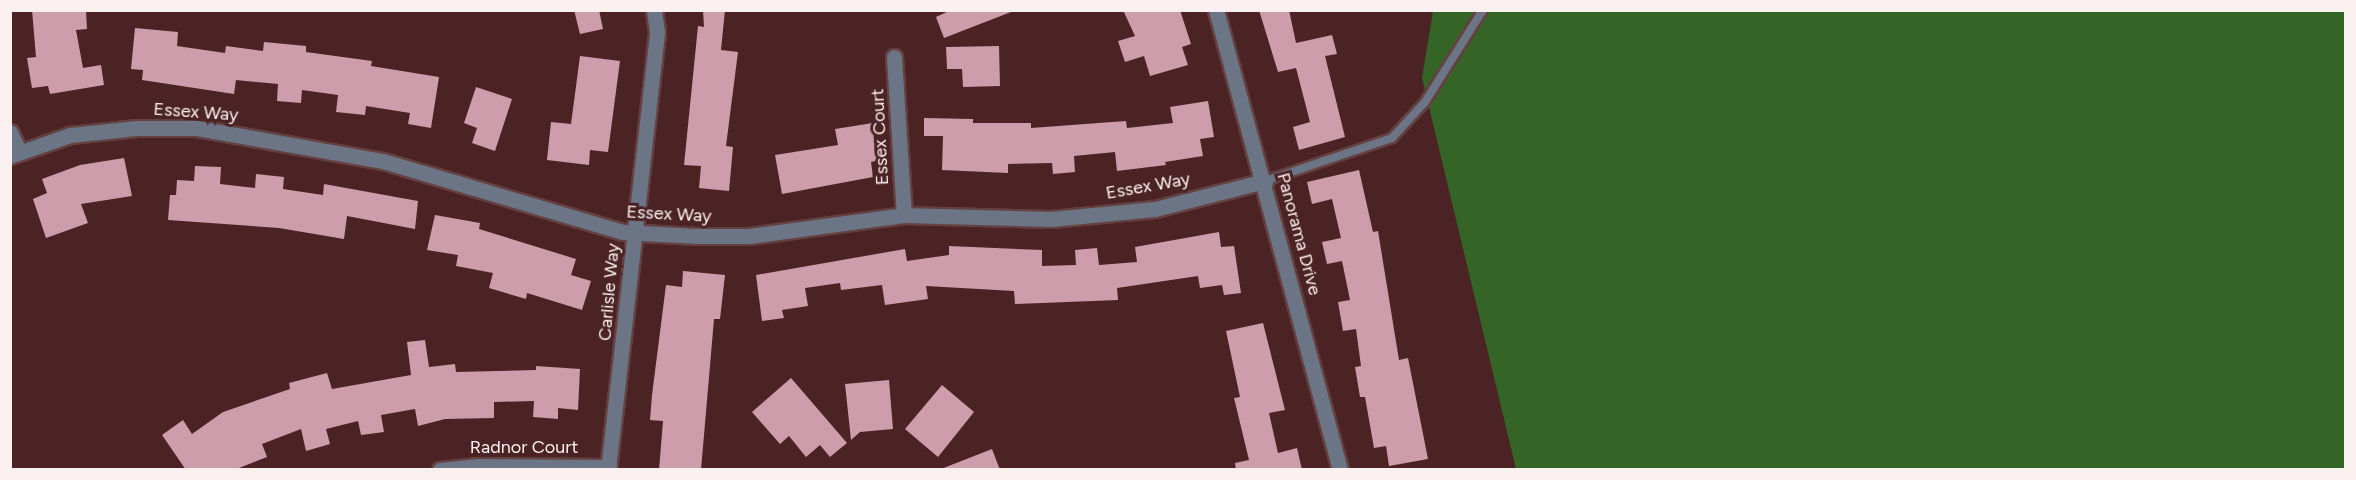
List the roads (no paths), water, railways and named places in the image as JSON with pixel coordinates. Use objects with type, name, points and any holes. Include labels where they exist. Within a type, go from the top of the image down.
[{"type":"street","name":"Carlisle Way","points":[[608,468],[657,32],[654,10]]},
{"type":"street","name":"Panorama Drive","points":[[1216,10],[1265,181],[1340,470]]},
{"type":"street","name":"Essex Court","points":[[894,57],[904,215]]},
{"type":"street","name":"Essex Way","points":[[15,154],[70,135],[137,128],[197,128],[383,161],[537,209],[634,233],[749,236],[904,215],[1051,219],[1155,209],[1265,181]]},
{"type":"street","points":[[10,132],[15,154]]},
{"type":"street","name":"Radnor Court","points":[[440,470],[478,466],[608,468]]},
{"type":"lane","points":[[1265,181],[1392,138],[1425,102],[1483,10]]}]
